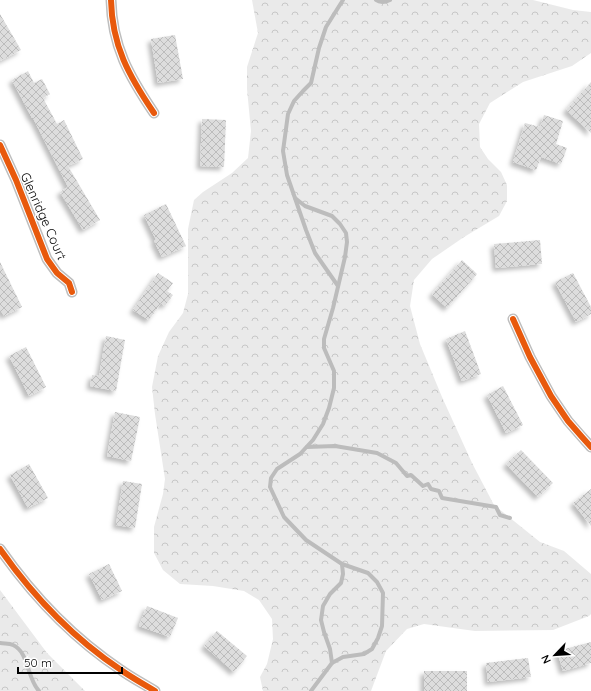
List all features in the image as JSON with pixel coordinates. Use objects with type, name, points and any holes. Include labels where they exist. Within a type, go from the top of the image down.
[{"type":"street","points":[[111,0],[114,29],[119,51],[134,82],[154,113]]},
{"type":"street","name":"Glenridge Court","points":[[0,145],[16,180],[47,259],[57,273],[69,283],[72,292]]},
{"type":"street","points":[[514,319],[530,357],[551,396],[568,421],[591,447]]},
{"type":"street","points":[[0,548],[14,570],[39,600],[54,615],[92,649],[121,671],[155,691]]},
{"type":"green space","points":[[252,0],[533,0],[573,10],[591,12],[591,53],[572,66],[523,82],[490,103],[479,124],[480,147],[488,159],[501,172],[507,185],[507,201],[499,216],[464,237],[432,259],[414,280],[410,306],[420,344],[442,397],[472,463],[494,505],[540,542],[564,551],[591,574],[591,614],[589,616],[553,630],[475,631],[424,624],[407,629],[386,651],[371,691],[263,691],[260,677],[267,664],[273,639],[272,619],[259,600],[244,591],[213,586],[180,584],[163,570],[154,553],[154,527],[163,494],[165,479],[152,387],[158,356],[169,332],[183,313],[188,294],[188,229],[194,200],[203,192],[232,173],[248,158],[251,131],[247,89],[247,67],[258,33]]},
{"type":"green space","points":[[0,590],[47,653],[85,691],[0,691]]},
{"type":"building","points":[[0,14],[21,50],[0,61]]},
{"type":"building","points":[[175,35],[183,79],[158,83],[151,39]]},
{"type":"building","points":[[28,71],[34,83],[42,79],[50,94],[43,98],[57,124],[64,120],[83,159],[68,166],[100,220],[83,230],[60,192],[68,187],[12,80]]},
{"type":"building","points":[[591,82],[591,133],[566,110]]},
{"type":"building","points":[[544,115],[563,121],[556,144],[567,148],[561,164],[541,157],[536,170],[513,162],[525,123],[540,127]]},
{"type":"building","points":[[202,119],[226,120],[224,167],[200,166]]},
{"type":"building","points":[[166,204],[186,246],[162,257],[144,215]]},
{"type":"building","points":[[540,240],[542,264],[496,268],[494,244]]},
{"type":"building","points":[[462,260],[477,274],[447,308],[432,294]]},
{"type":"building","points":[[0,262],[22,307],[4,316],[0,309]]},
{"type":"building","points":[[158,273],[173,283],[167,291],[173,295],[165,306],[161,303],[149,320],[133,310]]},
{"type":"building","points":[[573,273],[591,307],[591,314],[576,322],[555,282]]},
{"type":"building","points":[[465,331],[481,374],[462,381],[446,339]]},
{"type":"building","points":[[106,336],[125,340],[116,391],[90,386],[92,375],[99,376]]},
{"type":"building","points":[[26,347],[46,387],[29,396],[9,356]]},
{"type":"building","points":[[503,386],[523,425],[506,433],[487,395]]},
{"type":"building","points":[[115,412],[140,417],[131,461],[107,456]]},
{"type":"building","points":[[521,450],[553,483],[538,497],[506,464]]},
{"type":"building","points":[[29,464],[48,498],[28,508],[10,475]]},
{"type":"building","points":[[123,481],[142,484],[135,528],[116,525]]},
{"type":"building","points":[[591,489],[591,526],[573,503]]},
{"type":"building","points":[[109,564],[122,591],[102,600],[89,574]]},
{"type":"building","points":[[147,606],[178,618],[170,637],[139,626]]},
{"type":"building","points":[[217,631],[247,656],[234,672],[204,646]]},
{"type":"building","points":[[591,642],[591,663],[563,671],[557,651]]},
{"type":"building","points":[[528,658],[531,677],[488,682],[486,663]]},
{"type":"building","points":[[424,671],[467,671],[467,691],[424,691]]},
{"type":"waterway","points":[[338,286],[315,253],[287,175],[283,151],[288,114],[294,101],[311,83],[319,48],[326,27],[343,0]]},
{"type":"waterway","points":[[376,0],[379,2],[390,0]]},
{"type":"waterway","points":[[295,198],[305,206],[332,216],[346,233],[347,242],[333,308],[324,339],[324,348],[334,371],[334,388],[329,408],[323,424],[313,440],[300,454],[277,469],[271,478],[270,487],[284,517],[306,540],[342,564],[368,573],[377,582],[383,593],[382,626],[372,649],[364,654],[343,657],[332,663],[311,691]]},
{"type":"waterway","points":[[307,447],[335,446],[377,453],[396,463],[407,476],[411,475],[423,486],[428,484],[431,489],[439,491],[442,498],[496,507],[500,515],[510,518]]},
{"type":"waterway","points":[[332,663],[330,649],[321,620],[323,606],[330,594],[341,583],[343,574],[342,564]]},
{"type":"waterway","points":[[0,643],[11,644],[18,648],[25,659],[32,680],[39,691]]},
{"type":"cycle path","points":[[111,0],[112,17],[118,46],[130,73],[154,113]]},
{"type":"cycle path","points":[[0,145],[16,180],[47,259],[57,273],[69,283],[72,292]]},
{"type":"cycle path","points":[[513,319],[530,357],[551,396],[568,421],[591,447]]},
{"type":"cycle path","points":[[0,549],[40,600],[70,630],[103,658],[129,676],[155,691]]}]
